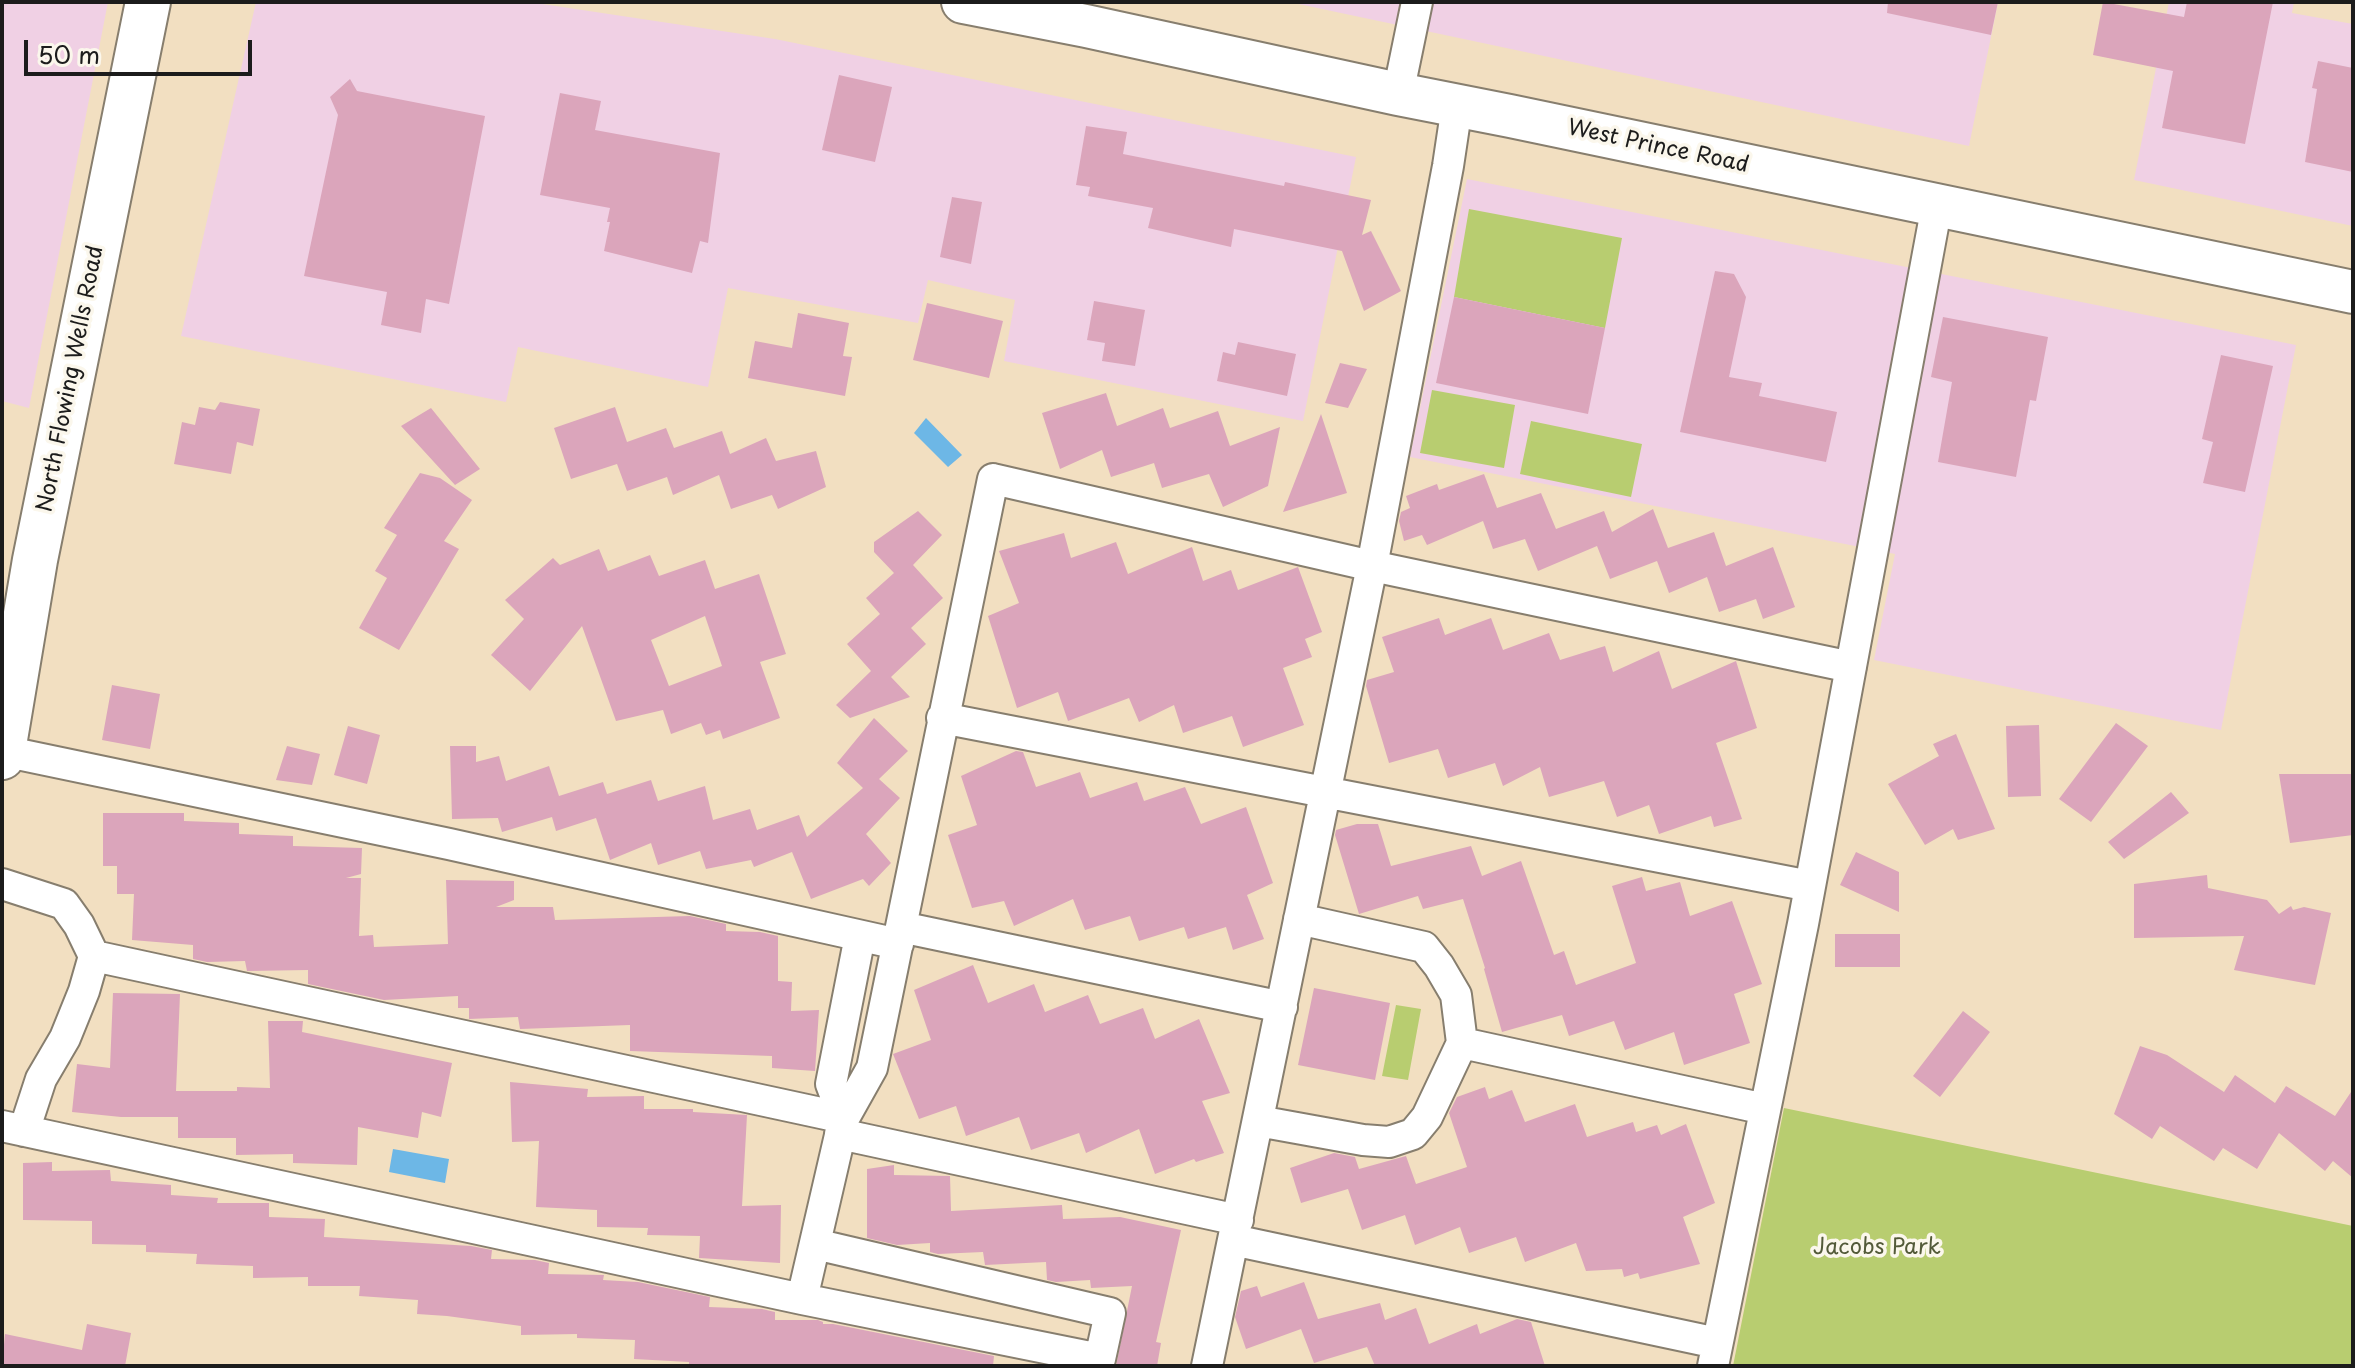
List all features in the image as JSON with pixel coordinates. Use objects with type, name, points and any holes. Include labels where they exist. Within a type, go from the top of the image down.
[{"type":"main road","name":"North Flowing Wells Road","points":[[2,757],[35,560],[148,2]]},
{"type":"main road","name":"West Prince Road","points":[[963,2],[2353,292]]},
{"type":"street","points":[[1398,94],[1417,2]]},
{"type":"street","points":[[1207,1366],[1372,566],[1457,106]]},
{"type":"street","points":[[94,956],[842,1126],[1715,1355],[1810,886],[1937,205]]},
{"type":"street","points":[[802,1299],[842,1126],[872,1068],[993,479],[1372,566],[1851,667]]},
{"type":"street","points":[[942,718],[1810,886]]},
{"type":"street","points":[[3,751],[449,844],[860,936],[899,936],[1282,1007]]},
{"type":"street","points":[[2,884],[64,904],[79,925],[94,956],[65,1038],[13,1128],[802,1299],[1100,1359],[1110,1313],[815,1244]]},
{"type":"street","points":[[1258,1121],[1363,1140],[1389,1142],[1413,1134],[1427,1117],[1462,1043],[1456,995],[1424,947],[1299,919]]},
{"type":"street","points":[[842,1126],[831,1084],[860,936]]},
{"type":"street","points":[[1462,1043],[1765,1109]]},
{"type":"shaded area","points":[[2,2],[108,2],[29,408],[2,401]]},
{"type":"shaded area","points":[[256,2],[529,2],[775,39],[1356,157],[1303,421],[1004,361],[1015,300],[928,280],[918,323],[728,288],[708,387],[518,347],[506,402],[181,336]]},
{"type":"shaded area","points":[[1289,2],[1998,2],[1969,146]]},
{"type":"shaded area","points":[[2169,2],[2294,2],[2292,13],[2353,24],[2353,226],[2134,180]]},
{"type":"shaded area","points":[[1467,179],[2296,345],[2221,730],[1874,660],[1895,554],[1410,457]]},
{"type":"green space","points":[[1469,209],[1622,238],[1605,328],[1454,297]]},
{"type":"green space","points":[[1432,390],[1515,405],[1504,468],[1420,453]]},
{"type":"green space","points":[[1531,421],[1642,444],[1631,497],[1520,474]]},
{"type":"green space","points":[[1396,1005],[1421,1009],[1408,1080],[1382,1076]]},
{"type":"green space","name":"Jacobs Park","points":[[1784,1108],[2353,1226],[2353,1366],[1733,1366]]},
{"type":"water","points":[[926,418],[962,455],[948,467],[914,433]]},
{"type":"water","points":[[393,1149],[449,1159],[445,1183],[389,1172]]},
{"type":"building","points":[[1888,2],[1998,2],[1991,35],[1887,13]]},
{"type":"building","points":[[2103,2],[2184,17],[2187,2],[2273,2],[2245,144],[2162,128],[2173,71],[2093,55]]},
{"type":"building","points":[[2318,61],[2353,68],[2353,172],[2305,162],[2317,89],[2312,88]]},
{"type":"building","points":[[839,75],[892,87],[875,162],[822,150]]},
{"type":"building","points":[[350,79],[357,91],[485,116],[449,304],[426,299],[421,333],[381,325],[387,292],[304,276],[338,115],[330,97]]},
{"type":"building","points":[[560,93],[601,101],[595,130],[720,153],[708,243],[700,241],[692,273],[604,251],[610,208],[540,195]]},
{"type":"building","points":[[1086,126],[1127,132],[1123,154],[1371,200],[1362,235],[1371,231],[1401,291],[1364,311],[1342,251],[1234,229],[1231,247],[1148,228],[1153,208],[1088,196],[1090,187],[1076,185]]},
{"type":"building","points":[[952,197],[982,202],[971,264],[940,257]]},
{"type":"building","points":[[1715,271],[1734,274],[1746,297],[1729,377],[1762,383],[1759,396],[1837,412],[1826,462],[1680,432]]},
{"type":"building","points":[[1454,297],[1605,328],[1588,414],[1436,383]]},
{"type":"building","points":[[1094,301],[1145,310],[1135,366],[1102,361],[1105,343],[1087,340]]},
{"type":"building","points":[[927,303],[1003,321],[989,378],[913,360]]},
{"type":"building","points":[[798,313],[849,323],[843,356],[852,357],[845,396],[748,378],[755,341],[792,348]]},
{"type":"building","points":[[1943,317],[2048,337],[2036,401],[2030,400],[2016,477],[1938,462],[1952,382],[1931,377]]},
{"type":"building","points":[[1238,342],[1296,354],[1287,396],[1217,381],[1223,352],[1235,355]]},
{"type":"building","points":[[2221,355],[2273,366],[2245,492],[2203,483],[2213,442],[2202,439]]},
{"type":"building","points":[[1340,363],[1367,369],[1348,408],[1325,403]]},
{"type":"building","points":[[1106,393],[1117,426],[1163,408],[1170,428],[1218,411],[1230,446],[1280,427],[1268,486],[1223,507],[1209,474],[1162,488],[1154,463],[1111,477],[1102,450],[1060,469],[1042,413]]},
{"type":"building","points":[[220,402],[260,409],[253,446],[237,442],[231,474],[174,464],[182,422],[195,425],[199,407],[215,410]]},
{"type":"building","points":[[615,407],[627,442],[666,428],[674,448],[722,431],[730,454],[766,438],[776,461],[816,451],[826,487],[778,509],[772,495],[731,509],[719,475],[673,495],[667,477],[627,491],[617,464],[571,479],[554,428]]},
{"type":"building","points":[[431,408],[480,469],[455,485],[401,426]]},
{"type":"building","points":[[1321,414],[1347,493],[1283,512]]},
{"type":"building","points":[[420,473],[440,478],[472,500],[444,541],[459,549],[399,650],[359,628],[387,578],[375,571],[397,535],[384,528]]},
{"type":"building","points":[[1484,474],[1497,508],[1541,493],[1556,529],[1604,511],[1612,532],[1653,509],[1668,548],[1714,532],[1726,566],[1773,547],[1795,607],[1763,619],[1756,599],[1719,612],[1707,577],[1669,593],[1657,561],[1610,579],[1597,546],[1538,571],[1525,539],[1493,549],[1483,521],[1427,545],[1422,535],[1404,541],[1399,521],[1401,512],[1410,508],[1406,496],[1437,484],[1439,490]]},
{"type":"building","points":[[918,511],[942,535],[913,565],[943,598],[911,628],[926,644],[891,677],[910,697],[850,718],[836,705],[871,671],[847,644],[880,614],[866,598],[894,573],[874,552],[874,542]]},
{"type":"building","points":[[1064,533],[1071,558],[1116,542],[1128,574],[1192,547],[1203,581],[1231,570],[1238,590],[1298,567],[1322,632],[1305,639],[1312,657],[1283,668],[1304,725],[1243,747],[1232,716],[1183,733],[1174,705],[1139,722],[1129,698],[1068,721],[1058,692],[1017,708],[988,616],[1019,603],[999,551]]},
{"type":"building","points":[[599,549],[608,571],[650,555],[659,576],[705,560],[715,589],[759,574],[786,654],[760,662],[780,718],[723,739],[720,730],[706,735],[701,723],[671,734],[663,710],[616,721],[582,626],[530,691],[491,655],[524,619],[505,600],[553,558],[560,565]],"holes":[[[705,616],[722,666],[669,686],[651,640]]]},
{"type":"building","points":[[1439,618],[1445,635],[1491,618],[1503,650],[1549,633],[1560,660],[1605,646],[1613,672],[1659,651],[1672,689],[1736,661],[1757,728],[1716,743],[1742,819],[1714,827],[1711,816],[1659,834],[1649,805],[1617,817],[1604,781],[1549,797],[1540,767],[1503,786],[1495,763],[1448,778],[1438,749],[1389,763],[1366,686],[1367,680],[1394,672],[1382,637]]},
{"type":"building","points":[[112,685],[160,694],[150,749],[102,740]]},
{"type":"building","points":[[874,718],[908,751],[879,779],[900,798],[866,834],[891,863],[869,886],[863,879],[811,899],[792,852],[754,867],[751,860],[706,869],[700,851],[658,865],[651,843],[610,860],[596,818],[556,831],[552,817],[502,832],[498,818],[452,819],[450,746],[476,746],[476,762],[499,756],[506,781],[549,766],[559,796],[603,782],[607,794],[651,780],[658,801],[705,786],[713,820],[750,809],[757,830],[799,815],[807,837],[863,788],[837,763]]},
{"type":"building","points":[[2116,723],[2148,746],[2091,822],[2059,799]]},
{"type":"building","points":[[2039,725],[2041,796],[2008,797],[2006,726]]},
{"type":"building","points":[[348,726],[380,735],[367,784],[334,775]]},
{"type":"building","points":[[1956,734],[1995,829],[1958,840],[1953,829],[1925,845],[1888,784],[1939,756],[1933,744]]},
{"type":"building","points":[[287,746],[320,754],[312,785],[276,780]]},
{"type":"building","points":[[1016,751],[1023,752],[1036,787],[1080,772],[1090,798],[1137,782],[1144,801],[1185,787],[1201,824],[1246,807],[1273,883],[1247,895],[1264,939],[1233,950],[1226,927],[1188,939],[1184,927],[1139,941],[1130,916],[1085,930],[1073,899],[1014,926],[1004,901],[972,908],[948,835],[977,825],[961,776]]},
{"type":"building","points":[[2279,774],[2353,774],[2353,835],[2290,843]]},
{"type":"building","points":[[2171,792],[2189,813],[2124,859],[2108,842]]},
{"type":"building","points":[[103,813],[184,813],[184,821],[239,823],[239,834],[293,836],[293,846],[362,848],[361,874],[346,878],[361,878],[359,936],[373,935],[374,947],[448,944],[446,880],[514,881],[514,900],[496,907],[553,907],[555,920],[690,916],[726,924],[726,931],[778,936],[778,981],[792,982],[791,1011],[819,1010],[815,1071],[772,1068],[772,1056],[630,1051],[630,1025],[520,1029],[518,1017],[469,1019],[469,1008],[458,1008],[458,996],[384,1000],[308,984],[308,970],[247,971],[245,961],[207,962],[193,959],[193,945],[132,940],[134,894],[117,894],[117,866],[103,866]]},
{"type":"building","points":[[1357,824],[1378,824],[1391,866],[1471,846],[1482,876],[1521,861],[1554,955],[1564,951],[1576,985],[1636,963],[1612,886],[1642,877],[1646,891],[1680,882],[1690,916],[1732,901],[1762,984],[1734,994],[1750,1043],[1684,1065],[1674,1032],[1625,1050],[1614,1021],[1569,1036],[1562,1015],[1502,1032],[1463,899],[1423,909],[1418,896],[1359,914],[1335,835],[1336,830]]},
{"type":"building","points":[[1856,852],[1899,872],[1899,912],[1840,885]]},
{"type":"building","points":[[2207,875],[2208,888],[2267,900],[2279,914],[2291,906],[2293,910],[2304,907],[2331,913],[2315,985],[2234,970],[2244,936],[2134,938],[2134,884]]},
{"type":"building","points":[[1835,934],[1900,934],[1900,967],[1835,967]]},
{"type":"building","points":[[973,965],[988,1003],[1034,984],[1045,1012],[1088,995],[1100,1024],[1143,1008],[1155,1039],[1199,1019],[1230,1093],[1202,1101],[1224,1153],[1196,1162],[1194,1159],[1155,1174],[1139,1129],[1086,1153],[1079,1133],[1031,1150],[1019,1117],[966,1136],[956,1106],[919,1119],[893,1054],[931,1040],[914,990]]},
{"type":"building","points":[[1314,988],[1390,1003],[1375,1080],[1298,1065]]},
{"type":"building","points":[[113,993],[180,994],[176,1091],[270,1088],[268,1021],[303,1021],[302,1032],[452,1063],[441,1117],[422,1112],[418,1138],[358,1127],[357,1165],[293,1163],[293,1154],[236,1155],[236,1138],[178,1138],[178,1117],[121,1117],[72,1112],[77,1064],[110,1068]]},
{"type":"building","points":[[1963,1011],[1990,1032],[1940,1097],[1913,1076]]},
{"type":"building","points":[[2140,1046],[2167,1055],[2224,1092],[2235,1075],[2275,1103],[2286,1086],[2335,1116],[2353,1089],[2353,1178],[2333,1161],[2325,1171],[2279,1133],[2257,1169],[2223,1148],[2214,1161],[2160,1126],[2152,1139],[2114,1114]]},
{"type":"building","points":[[510,1082],[588,1089],[587,1097],[644,1096],[644,1109],[693,1109],[693,1112],[747,1115],[742,1206],[781,1205],[780,1263],[699,1258],[700,1236],[647,1235],[648,1228],[597,1227],[597,1210],[536,1207],[539,1141],[512,1142]]},
{"type":"building","points":[[1485,1087],[1489,1099],[1512,1090],[1525,1122],[1575,1104],[1587,1137],[1633,1122],[1636,1132],[1657,1125],[1661,1135],[1686,1124],[1715,1203],[1683,1217],[1700,1264],[1640,1279],[1638,1273],[1624,1277],[1622,1269],[1586,1271],[1576,1243],[1525,1262],[1516,1237],[1469,1253],[1460,1227],[1415,1245],[1405,1215],[1362,1230],[1348,1189],[1301,1203],[1290,1168],[1334,1153],[1355,1157],[1359,1169],[1406,1156],[1416,1184],[1467,1167],[1449,1113],[1457,1097]]},
{"type":"building","points":[[52,1162],[52,1171],[110,1170],[111,1181],[171,1185],[171,1195],[218,1198],[217,1203],[269,1203],[269,1217],[325,1219],[324,1237],[492,1250],[491,1259],[549,1263],[548,1274],[604,1275],[603,1280],[638,1282],[710,1297],[709,1307],[762,1309],[775,1312],[775,1320],[818,1320],[823,1324],[994,1356],[993,1366],[689,1366],[689,1362],[634,1359],[635,1340],[577,1338],[577,1334],[521,1335],[521,1326],[417,1314],[418,1300],[359,1296],[360,1286],[308,1286],[308,1277],[253,1278],[253,1266],[196,1264],[197,1254],[146,1252],[146,1245],[92,1244],[92,1221],[23,1220],[23,1163]]},
{"type":"building","points":[[894,1165],[894,1175],[950,1176],[951,1211],[1062,1205],[1063,1219],[1120,1217],[1181,1230],[1156,1342],[1161,1343],[1157,1366],[1116,1366],[1132,1286],[1091,1288],[1090,1280],[1056,1282],[1047,1280],[1046,1262],[985,1265],[983,1252],[938,1254],[930,1252],[930,1243],[897,1245],[867,1238],[867,1169]]},
{"type":"building","points":[[1304,1282],[1318,1319],[1380,1303],[1385,1320],[1416,1308],[1429,1344],[1477,1324],[1480,1334],[1517,1319],[1531,1322],[1545,1366],[1375,1366],[1367,1347],[1314,1363],[1301,1329],[1246,1349],[1235,1317],[1241,1291],[1257,1286],[1261,1297]]},
{"type":"building","points":[[87,1324],[131,1333],[125,1366],[2,1366],[5,1334],[82,1350]]}]
